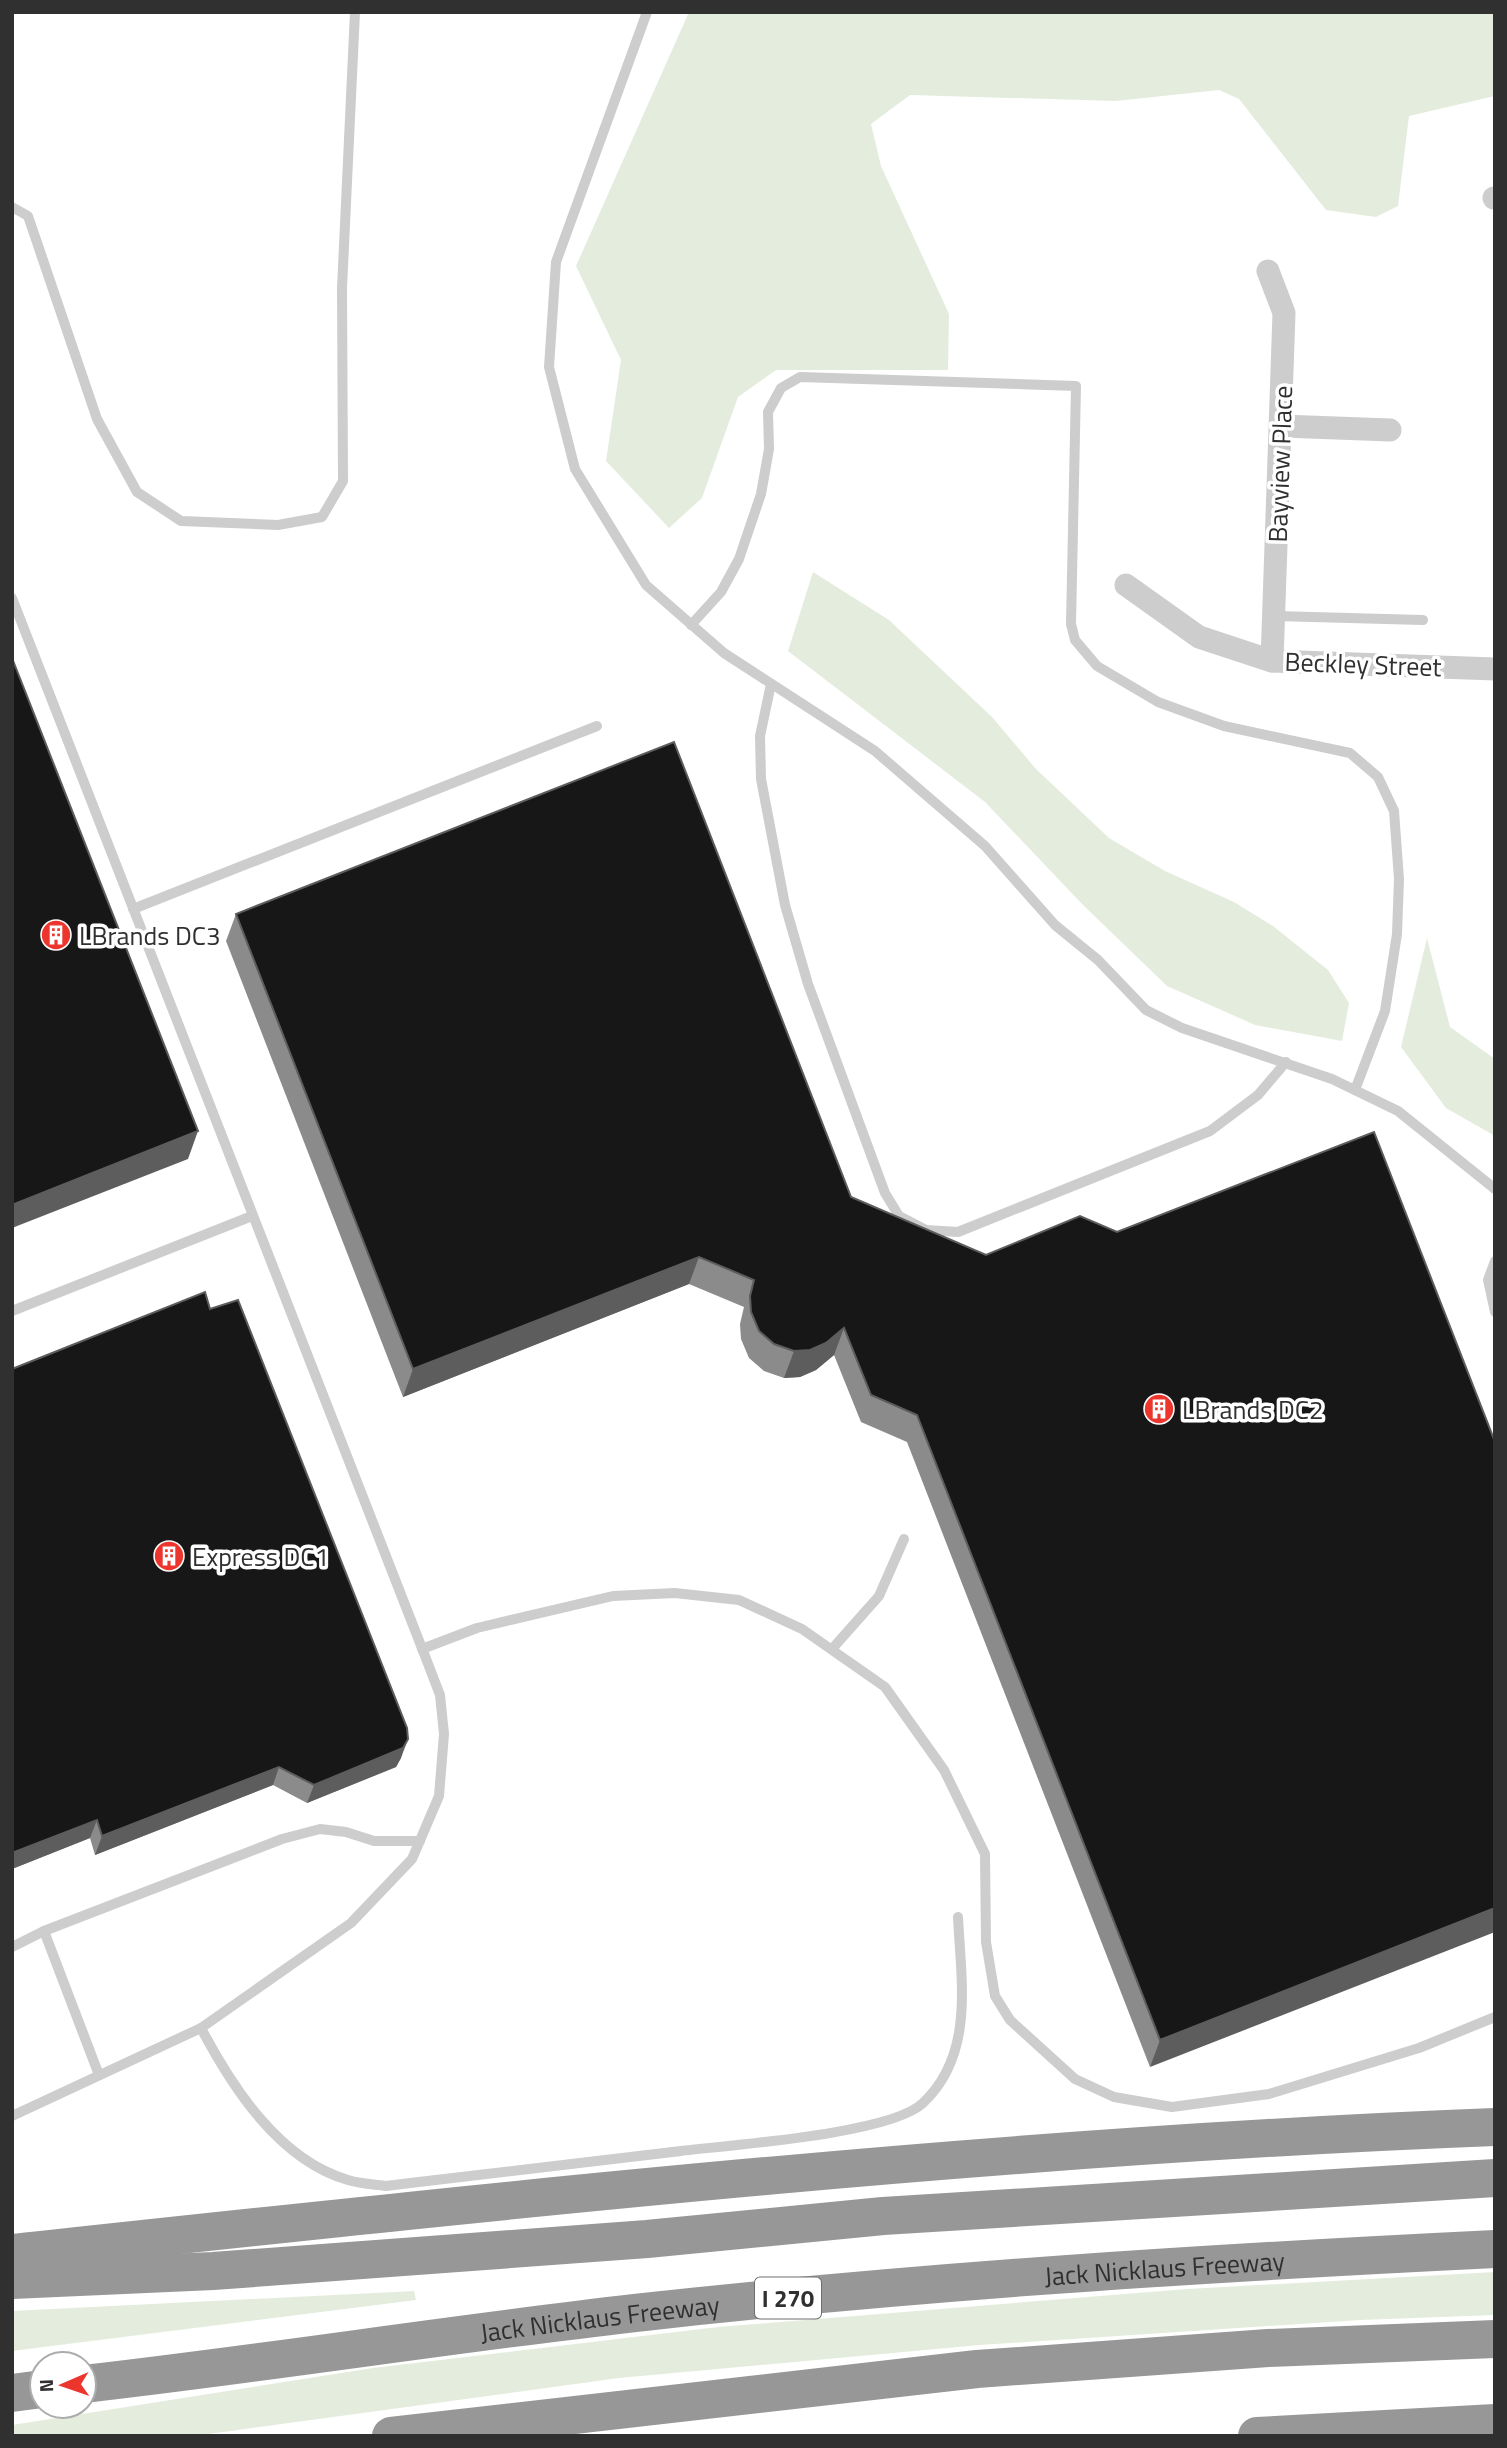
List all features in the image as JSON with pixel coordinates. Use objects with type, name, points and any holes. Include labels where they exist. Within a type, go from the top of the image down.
[{"type":"highway","points":[[12,2253],[648,2185],[1336,2133],[1495,2127]]},
{"type":"highway","points":[[12,2280],[227,2270],[647,2239],[883,2216],[1495,2178]]},
{"type":"highway","name":"Jack Nicklaus Freeway","points":[[98,2382],[634,2313],[922,2284],[1267,2260],[1495,2249]]},
{"type":"highway","points":[[391,2436],[976,2369],[1268,2348],[1495,2339]]},
{"type":"highway","points":[[1257,2436],[1495,2423]]},
{"type":"street","name":"Bayview Place","points":[[1268,271],[1284,313],[1272,660]]},
{"type":"street","points":[[1282,426],[1390,430]]},
{"type":"street","name":"Beckley Street","points":[[1126,585],[1199,637],[1272,660],[1495,668]]},
{"type":"lane","points":[[12,208],[28,216],[97,419],[138,492],[181,521],[278,525],[322,517],[343,481],[342,288],[355,12]]},
{"type":"lane","points":[[647,12],[556,262],[549,367],[575,469],[646,585],[724,653],[875,751],[975,838],[1055,925],[1098,960],[1146,1010],[1182,1028],[1286,1062],[1398,1111],[1495,1189]]},
{"type":"lane","points":[[691,625],[721,592],[739,559],[761,494],[769,449],[768,412],[782,388],[800,377],[1076,386],[1071,624],[1074,639],[1097,666],[1158,702],[1224,726],[1350,753],[1378,776],[1394,811],[1399,879],[1397,934],[1385,1011],[1355,1090]]},
{"type":"lane","points":[[12,598],[440,1695],[444,1734],[439,1796],[412,1859],[351,1923],[201,2028],[12,2116]]},
{"type":"lane","points":[[1275,616],[1423,620]]},
{"type":"lane","points":[[771,684],[760,736],[761,779],[785,905],[831,1046],[885,1193],[899,1216],[926,1230],[957,1231],[1151,1155],[1210,1131],[1258,1095],[1286,1062]]},
{"type":"lane","points":[[133,909],[597,726]]},
{"type":"lane","points":[[12,1311],[252,1216]]},
{"type":"lane","points":[[1495,1261],[1488,1279],[1495,1312]]},
{"type":"lane","points":[[832,1649],[879,1596],[904,1539]]},
{"type":"lane","points":[[422,1649],[477,1628],[613,1596],[675,1593],[739,1600],[802,1629],[885,1687],[944,1770],[985,1854],[986,1942],[995,1996],[1010,2020],[1075,2079],[1114,2097],[1172,2107],[1269,2094],[1419,2048],[1495,2017]]},
{"type":"lane","points":[[12,1947],[44,1931],[282,1839],[320,1829],[346,1832],[374,1841],[420,1841]]},
{"type":"lane","points":[[201,2028],[218,2060],[260,2119],[308,2162],[348,2180],[386,2186],[823,2134],[903,2114],[922,2104],[949,2070],[958,2043],[962,2015],[958,1917]]},
{"type":"lane","points":[[44,1931],[99,2076]]},
{"type":"green space","points":[[689,12],[1495,12],[1495,96],[1409,116],[1398,206],[1376,217],[1326,210],[1239,99],[1219,90],[1116,101],[910,95],[871,124],[881,166],[949,314],[948,370],[776,370],[738,397],[702,498],[669,528],[606,461],[621,360],[576,266]]},
{"type":"green space","points":[[813,572],[889,620],[992,717],[1036,769],[1109,838],[1165,871],[1234,902],[1273,926],[1328,970],[1349,1003],[1342,1041],[1255,1025],[1167,986],[1082,904],[985,802],[788,651]]},
{"type":"green space","points":[[1427,938],[1450,1027],[1495,1059],[1495,1136],[1446,1108],[1401,1047]]},
{"type":"green space","points":[[1495,2272],[1495,2315],[1361,2320],[980,2345],[619,2378],[194,2436],[12,2436],[12,2425],[44,2420],[98,2420],[98,2411],[373,2368],[718,2327],[1187,2289]]},
{"type":"green space","points":[[414,2291],[416,2300],[12,2351],[12,2311]]},
{"type":"building","name":"LBrands DC3","points":[[12,658],[198,1131],[12,1205]]},
{"type":"building","name":"LBrands DC2","points":[[674,742],[851,1197],[986,1255],[1080,1216],[1117,1232],[1374,1132],[1495,1442],[1495,1908],[1160,2040],[917,1415],[871,1395],[844,1328],[826,1343],[810,1350],[794,1351],[774,1344],[759,1331],[751,1312],[750,1296],[754,1280],[699,1257],[413,1369],[236,914]]},
{"type":"building","name":"Express DC1","points":[[205,1292],[210,1309],[238,1300],[407,1728],[408,1739],[403,1748],[314,1785],[279,1767],[102,1836],[97,1820],[12,1853],[12,1369]]},
{"type":"place","name":"LBrands DC3","points":[[56,935]]},
{"type":"place","name":"LBrands DC2","points":[[1159,1409]]},
{"type":"place","name":"Express DC1","points":[[169,1556]]}]
